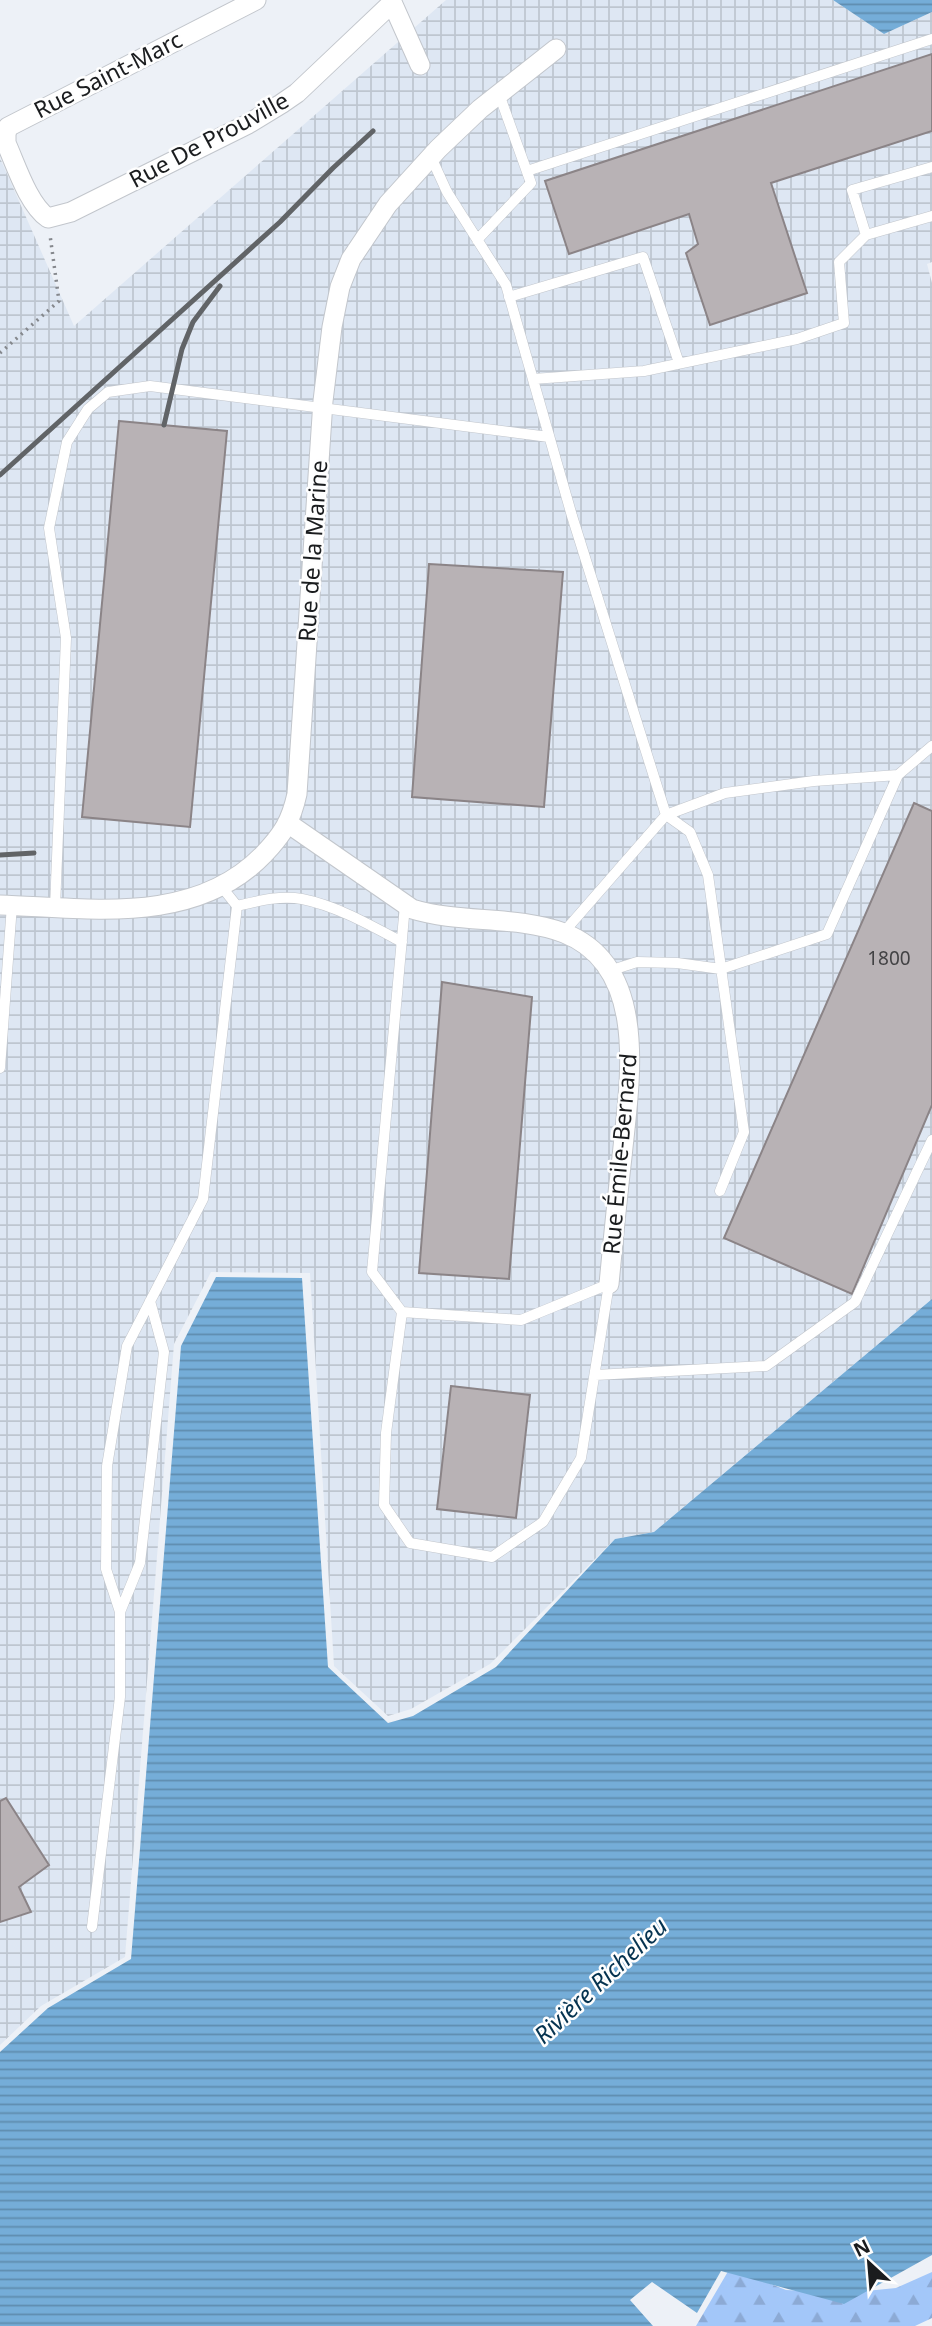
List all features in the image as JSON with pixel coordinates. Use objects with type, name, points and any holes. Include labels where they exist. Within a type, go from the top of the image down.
[{"type":"street","name":"Rue Saint-Marc","points":[[44,215],[30,195],[6,143],[8,127],[256,0]]},
{"type":"street","name":"Rue De Prouville","points":[[44,215],[71,212],[248,124],[281,104],[297,93],[391,1]]},
{"type":"street","points":[[391,1],[420,65]]},
{"type":"street","name":"Rue de la Marine","points":[[6,905],[139,909],[174,903],[209,892],[256,863],[289,824],[297,794],[323,409],[332,327],[340,287],[351,259],[388,204],[480,109],[556,49]]},
{"type":"street","name":"Rue Émile-Bernard","points":[[289,824],[405,904],[427,914],[519,923],[563,933],[595,953],[609,971],[620,990],[625,1009],[631,1062],[609,1284]]},
{"type":"lane","points":[[527,171],[932,39]]},
{"type":"lane","points":[[477,240],[531,183],[499,94]]},
{"type":"lane","points":[[431,157],[447,192],[506,285],[576,529],[666,815],[690,832],[708,875],[744,1132],[720,1191]]},
{"type":"lane","points":[[866,235],[852,190],[932,167]]},
{"type":"lane","points":[[533,379],[644,371],[797,340],[844,323],[839,262],[866,235],[932,216]]},
{"type":"lane","points":[[509,297],[643,257],[679,363]]},
{"type":"lane","points":[[55,907],[66,638],[49,528],[67,442],[88,408],[108,392],[150,386],[549,437]]},
{"type":"lane","points":[[609,971],[637,962],[677,963],[721,969],[827,934],[898,775],[932,746]]},
{"type":"lane","points":[[563,933],[666,815],[725,793],[814,781],[898,775]]},
{"type":"lane","points":[[92,1927],[120,1697],[120,1612],[106,1569],[107,1466],[127,1346],[203,1199],[237,906],[221,886]]},
{"type":"lane","points":[[237,906],[267,899],[300,899],[349,914],[401,942]]},
{"type":"lane","points":[[405,904],[372,1272],[402,1312],[387,1433],[384,1505],[410,1543],[492,1557],[543,1522],[581,1458],[609,1284]]},
{"type":"lane","points":[[0,1068],[6,905]]},
{"type":"lane","points":[[594,1375],[766,1366],[855,1302],[932,1140]]},
{"type":"lane","points":[[402,1312],[522,1320],[609,1284]]},
{"type":"lane","points":[[120,1612],[140,1563],[164,1352],[150,1301]]},
{"type":"path","points":[[0,352],[59,301],[44,215]]},
{"type":"shaded area","points":[[446,0],[833,0],[884,34],[932,12],[932,262],[927,264],[932,283],[932,1299],[654,1532],[615,1539],[490,1664],[411,1709],[388,1716],[334,1666],[310,1273],[211,1272],[174,1344],[125,1957],[41,2006],[0,2045],[0,158],[74,326]]},
{"type":"green space","points":[[730,2268],[786,2290],[846,2293],[896,2288],[932,2272],[932,2318],[915,2326],[696,2326]]},
{"type":"water","points":[[833,0],[932,0],[932,12],[884,34]]},
{"type":"water","name":"Rivière Richelieu","points":[[216,1277],[302,1278],[328,1667],[388,1723],[413,1716],[496,1667],[615,1539],[654,1532],[932,1299],[932,2255],[844,2304],[721,2271],[697,2313],[652,2282],[630,2300],[653,2326],[0,2326],[0,2052],[48,2008],[131,1959],[181,1346]]},
{"type":"building","points":[[932,54],[932,131],[771,183],[807,293],[710,325],[686,253],[698,244],[689,214],[569,254],[545,181]]},
{"type":"building","points":[[119,421],[227,431],[190,827],[82,817]]},
{"type":"building","points":[[429,564],[563,572],[544,807],[412,797]]},
{"type":"building","points":[[914,803],[932,811],[932,1105],[852,1294],[724,1238]]},
{"type":"building","points":[[442,982],[532,997],[509,1279],[419,1273]]},
{"type":"building","points":[[451,1386],[530,1395],[516,1518],[437,1509]]},
{"type":"building","points":[[6,1798],[49,1865],[19,1887],[31,1912],[0,1922],[0,1801]]},
{"type":"railway","points":[[0,475],[280,222],[373,131]]},
{"type":"railway","points":[[164,425],[182,349],[193,322],[220,286]]},
{"type":"railway","points":[[0,855],[34,853]]}]
